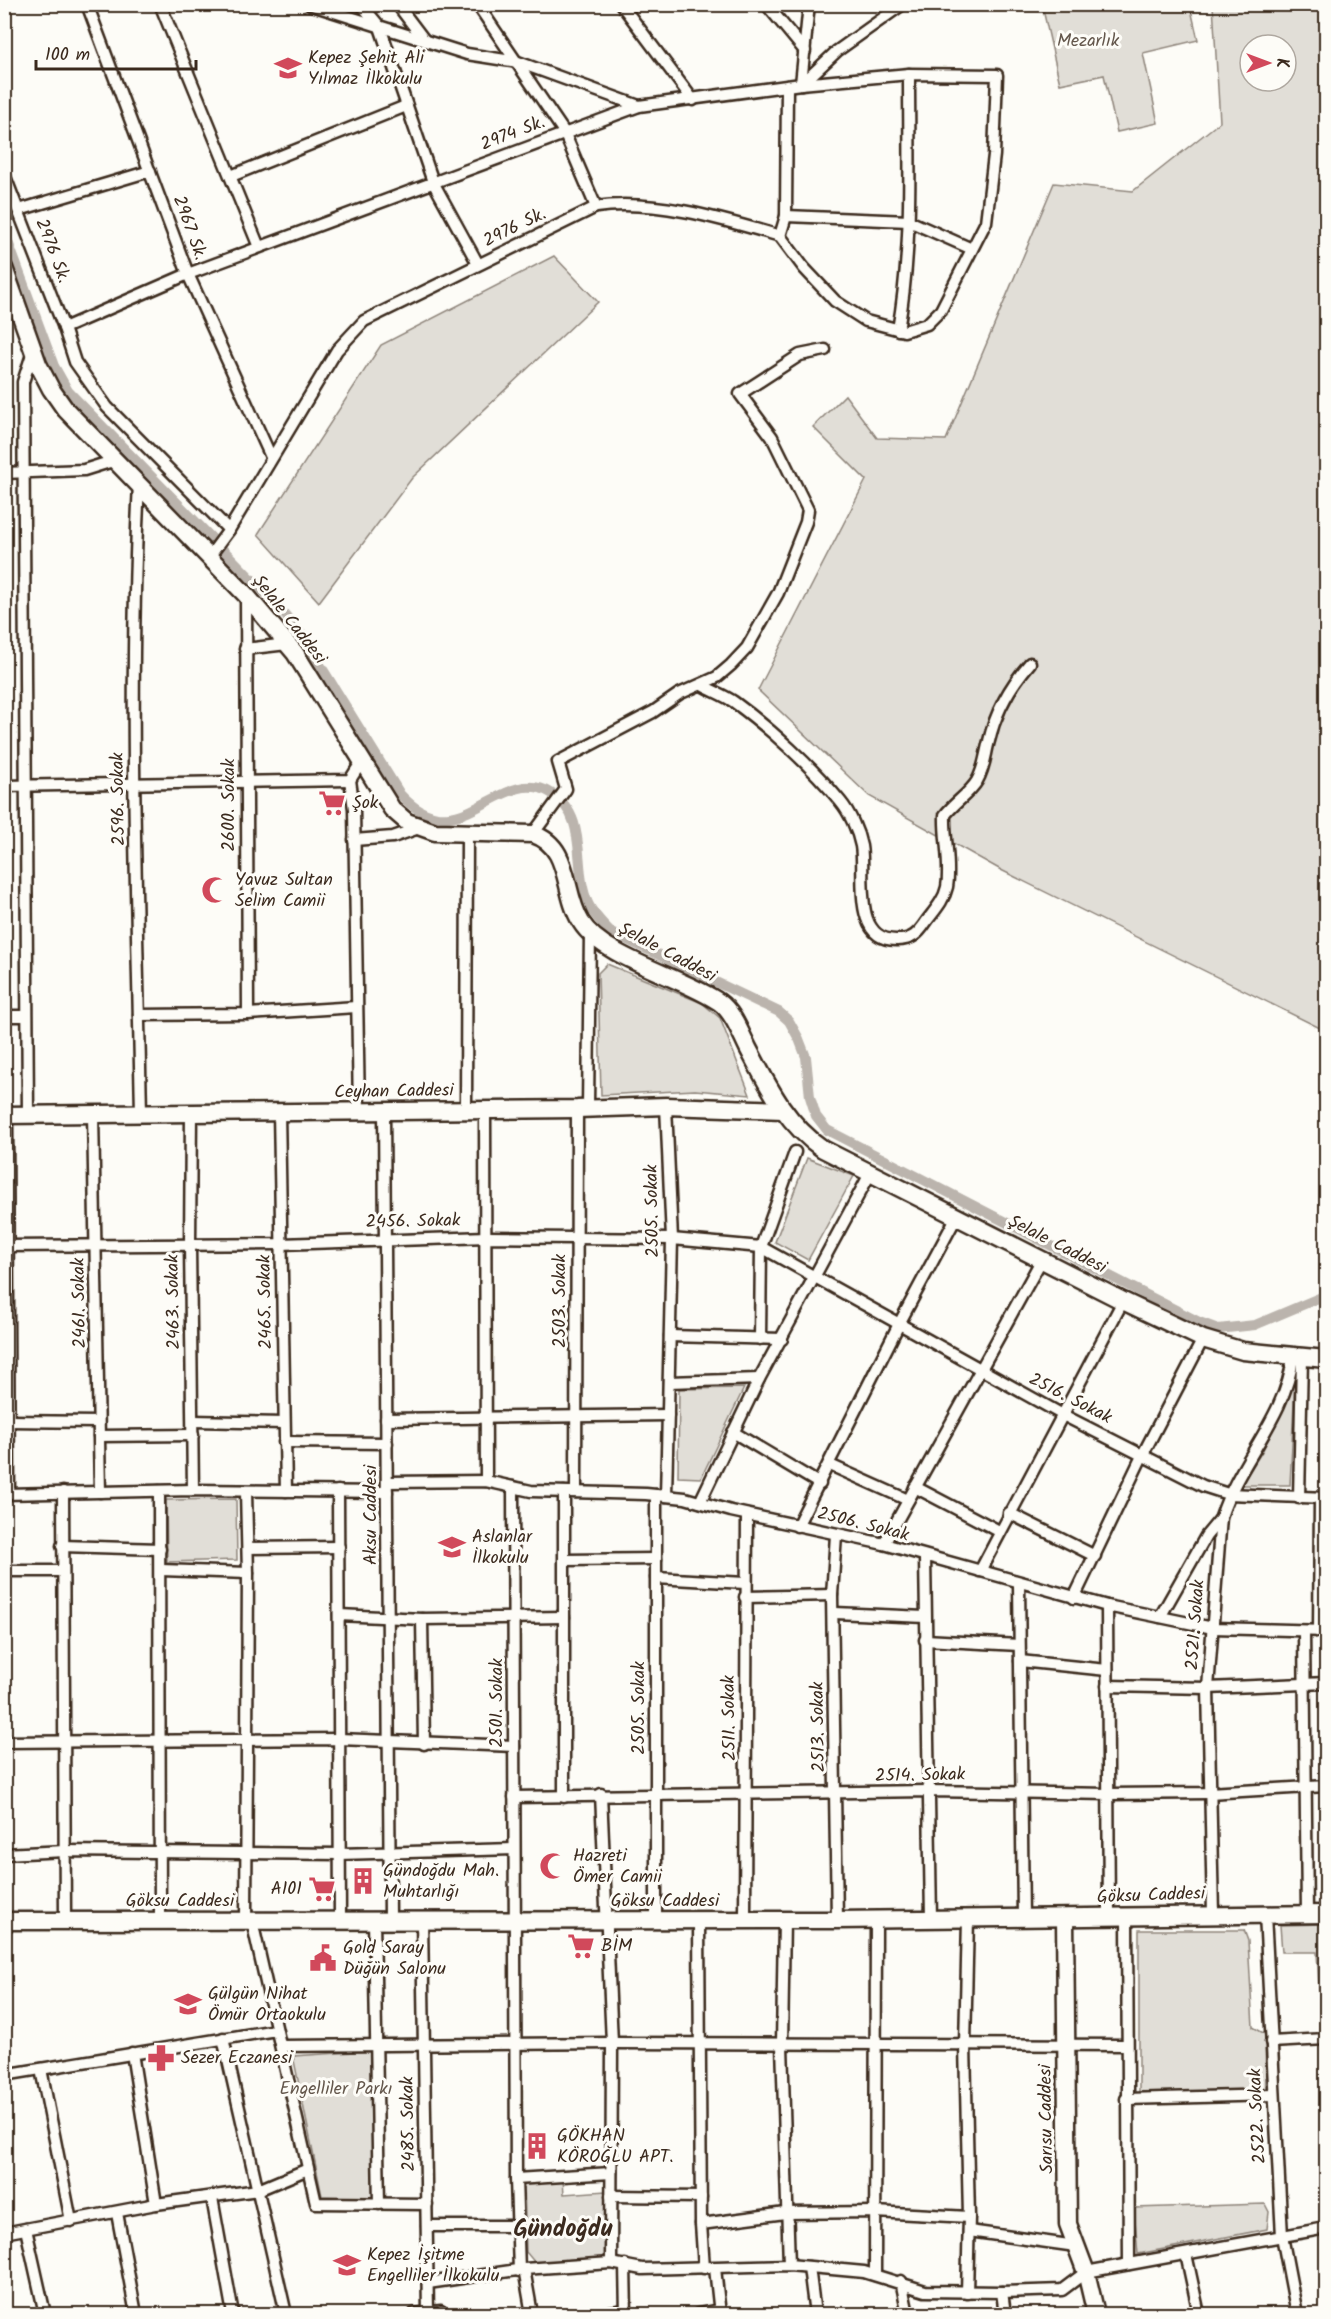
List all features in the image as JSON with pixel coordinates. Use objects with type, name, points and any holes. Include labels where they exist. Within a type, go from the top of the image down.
[{"type":"street","points":[[160,4],[259,247]]},
{"type":"street","points":[[309,4],[325,7],[467,54],[518,62],[639,105]]},
{"type":"street","points":[[361,4],[380,27],[433,182],[478,264]]},
{"type":"street","points":[[398,4],[425,41]]},
{"type":"street","points":[[477,4],[564,132],[596,207]]},
{"type":"street","points":[[621,4],[693,100]]},
{"type":"street","points":[[766,4],[805,51]]},
{"type":"street","points":[[801,84],[809,4]]},
{"type":"street","points":[[801,84],[837,51],[903,4]]},
{"type":"street","name":"2967 Sk.","points":[[89,5],[188,274],[271,457]]},
{"type":"street","points":[[898,330],[906,287],[909,220],[909,74]]},
{"type":"street","name":"2974 Sk.","points":[[64,328],[188,274],[639,105],[693,100],[801,84],[909,74],[997,75],[990,196],[986,222],[972,249]]},
{"type":"street","points":[[786,216],[909,220],[972,249],[937,315],[921,327],[898,330],[866,321],[835,301],[804,268],[780,236],[786,216],[788,86]]},
{"type":"street","points":[[231,176],[406,106]]},
{"type":"street","points":[[19,210],[150,171]]},
{"type":"street","name":"2976 Sk.","points":[[4,174],[75,362],[107,407],[229,530]]},
{"type":"street","name":"2976 Sk.","points":[[209,557],[229,530],[337,350],[364,321],[596,207],[614,204],[683,212],[780,236]]},
{"type":"street","name":"Şelale Caddesi","points":[[4,268],[33,351],[51,389],[65,409],[246,595],[287,644],[392,809],[419,828],[435,832],[533,834],[546,838],[556,849],[580,921],[590,932],[626,956],[720,1002],[741,1031],[783,1110],[803,1135],[823,1149],[1203,1339],[1243,1351],[1326,1359]]},
{"type":"street","points":[[533,834],[566,789],[558,762],[653,711],[679,694],[702,685],[731,665],[747,648],[778,593],[806,522],[808,510],[772,437],[740,394],[800,355],[825,350]]},
{"type":"street","points":[[28,1115],[25,1016],[23,382],[33,351]]},
{"type":"street","points":[[4,473],[84,470],[116,460]]},
{"type":"street","name":"2596. Sokak","points":[[139,484],[135,551],[135,784],[141,1114]]},
{"type":"street","name":"2600. Sokak","points":[[246,595],[248,1014]]},
{"type":"street","points":[[245,649],[287,644]]},
{"type":"street","points":[[702,685],[734,702],[759,723],[841,802],[857,831],[861,845],[864,910],[869,925],[885,939],[897,940],[910,938],[920,932],[940,904],[947,887],[945,815],[976,783],[986,761],[988,742],[999,706],[1012,683],[1030,663]]},
{"type":"street","points":[[359,1112],[354,840],[350,780],[362,761]]},
{"type":"street","points":[[4,786],[350,780]]},
{"type":"street","points":[[354,840],[393,837],[419,828]]},
{"type":"street","points":[[466,1111],[467,833]]},
{"type":"street","name":"2503. Sokak","points":[[576,1492],[577,1237],[590,932]]},
{"type":"street","points":[[139,1015],[248,1014],[356,1007]]},
{"type":"street","points":[[4,1016],[25,1016]]},
{"type":"street","name":"Ceyhan Caddesi","points":[[6,1115],[466,1111],[666,1106],[783,1110]]},
{"type":"street","name":"2505. Sokak","points":[[656,1921],[656,1559],[668,1415],[672,1239],[666,1106]]},
{"type":"street","points":[[484,1110],[487,1237],[486,1482]]},
{"type":"street","name":"Aksu Caddesi","points":[[379,2204],[376,2046],[382,1919],[390,1851],[384,1111]]},
{"type":"street","name":"2465. Sokak","points":[[279,1112],[286,1491]]},
{"type":"street","name":"2463. Sokak","points":[[191,1113],[193,1490]]},
{"type":"street","name":"2461. Sokak","points":[[93,1114],[100,1492]]},
{"type":"street","points":[[6,1115],[7,1494]]},
{"type":"street","points":[[760,1339],[761,1247],[795,1152]]},
{"type":"street","points":[[700,1502],[759,1379],[871,1172]]},
{"type":"street","points":[[797,1526],[830,1465],[898,1324],[957,1216]]},
{"type":"street","name":"2456. Sokak","points":[[5,1246],[281,1244],[487,1237],[672,1239],[761,1247],[813,1278]]},
{"type":"street","points":[[884,1544],[1042,1259]]},
{"type":"street","name":"2516. Sokak","points":[[813,1278],[1064,1415],[1203,1486],[1228,1494],[1323,1498]]},
{"type":"street","points":[[980,1571],[999,1531],[1064,1415],[1123,1301]]},
{"type":"street","points":[[670,1336],[782,1339]]},
{"type":"street","points":[[1074,1598],[1143,1454],[1203,1339]]},
{"type":"street","points":[[1297,1357],[1299,1498]]},
{"type":"street","name":"2521. Sokak","points":[[1213,1914],[1208,1688],[1221,1517],[1228,1494],[1272,1420],[1290,1381],[1297,1357]]},
{"type":"street","points":[[669,1382],[759,1379]]},
{"type":"street","points":[[386,1419],[668,1415]]},
{"type":"street","points":[[7,1421],[98,1422]]},
{"type":"street","points":[[193,1421],[284,1422]]},
{"type":"street","points":[[733,1432],[820,1484]]},
{"type":"street","points":[[99,1436],[193,1435]]},
{"type":"street","points":[[284,1442],[387,1443]]},
{"type":"street","points":[[830,1465],[908,1500]]},
{"type":"street","name":"2506. Sokak","points":[[7,1494],[193,1490],[338,1491],[486,1482],[531,1491],[661,1496],[700,1502],[747,1515],[884,1544],[925,1558],[1074,1598],[1213,1628],[1323,1632]]},
{"type":"street","name":"2501. Sokak","points":[[513,1487],[517,2226],[522,2270],[532,2314]]},
{"type":"street","points":[[915,1487],[999,1531]]},
{"type":"street","points":[[159,1491],[161,1570],[158,1852],[160,1921]]},
{"type":"street","points":[[338,1491],[340,1920]]},
{"type":"street","points":[[63,1492],[65,1920]]},
{"type":"street","points":[[246,1492],[249,1921],[282,2046],[316,2203],[427,2204]]},
{"type":"street","points":[[564,1492],[564,1797]]},
{"type":"street","points":[[1323,1498],[1323,1632]]},
{"type":"street","points":[[1009,1513],[1095,1556]]},
{"type":"street","name":"2511. Sokak","points":[[745,1920],[747,1515]]},
{"type":"street","points":[[1160,1617],[1206,1536],[1221,1517]]},
{"type":"street","name":"2513. Sokak","points":[[836,1535],[832,1595],[837,1920]]},
{"type":"street","points":[[62,1546],[160,1549]]},
{"type":"street","points":[[248,1548],[339,1547]]},
{"type":"street","points":[[925,1558],[931,1919]]},
{"type":"street","points":[[565,1560],[656,1559]]},
{"type":"street","points":[[161,1570],[248,1573]]},
{"type":"street","points":[[4,1572],[62,1571]]},
{"type":"street","points":[[656,1578],[745,1583]]},
{"type":"street","points":[[1019,1583],[1023,1918]]},
{"type":"street","points":[[745,1597],[832,1595]]},
{"type":"street","points":[[1107,1606],[1109,1917]]},
{"type":"street","points":[[834,1613],[925,1617]]},
{"type":"street","points":[[339,1615],[422,1619],[564,1617]]},
{"type":"street","points":[[422,1619],[424,1744]]},
{"type":"street","points":[[1304,1631],[1307,1914]]},
{"type":"street","points":[[925,1640],[1019,1645]]},
{"type":"street","points":[[1020,1661],[1107,1670]]},
{"type":"street","points":[[1107,1686],[1208,1688],[1326,1683]]},
{"type":"street","points":[[4,1742],[339,1739],[514,1746]]},
{"type":"street","name":"2514. Sokak","points":[[514,1797],[928,1791],[1209,1793],[1326,1786]]},
{"type":"street","points":[[601,1794],[612,2043],[610,2263]]},
{"type":"street","points":[[4,1854],[65,1851],[339,1854],[514,1849]]},
{"type":"street","name":"2522. Sokak","points":[[1265,1914],[1282,2236],[1297,2314]]},
{"type":"street","name":"Göksu Caddesi","points":[[4,1921],[514,1919],[699,1921],[1326,1914]]},
{"type":"street","points":[[1127,1917],[1126,2099],[1129,2264]]},
{"type":"street","name":"Sarısu Caddesi","points":[[1065,1918],[1068,2224],[1086,2272],[1096,2314]]},
{"type":"street","name":"2485. Sokak","points":[[422,1919],[428,2313]]},
{"type":"street","points":[[967,2292],[969,2217],[965,2045],[968,1919]]},
{"type":"street","points":[[784,1920],[782,2045],[785,2213],[789,2265]]},
{"type":"street","points":[[875,2275],[876,1920]]},
{"type":"street","points":[[698,2314],[719,2312],[701,2224],[699,1921]]},
{"type":"street","points":[[4,2075],[276,2030]]},
{"type":"street","points":[[223,2038],[286,2314]]},
{"type":"street","points":[[1271,2042],[1326,2039]]},
{"type":"street","points":[[282,2046],[517,2046],[612,2043],[1126,2045]]},
{"type":"street","points":[[132,2053],[156,2204]]},
{"type":"street","points":[[41,2068],[71,2221]]},
{"type":"street","points":[[1126,2099],[1273,2096]]},
{"type":"street","points":[[4,2233],[156,2204],[258,2190],[308,2169]]},
{"type":"street","points":[[516,2179],[611,2173]]},
{"type":"street","points":[[611,2196],[701,2197]]},
{"type":"street","points":[[212,2198],[233,2314]]},
{"type":"street","points":[[701,2224],[785,2213],[875,2212],[969,2217]]},
{"type":"street","points":[[117,2213],[136,2314]]},
{"type":"street","points":[[427,2226],[517,2226]]},
{"type":"street","points":[[428,2283],[522,2270],[610,2263],[642,2270],[789,2265],[875,2275],[901,2281],[925,2291],[1062,2290],[1086,2272],[1326,2228]]},
{"type":"street","points":[[26,2229],[45,2314]]},
{"type":"street","points":[[969,2231],[1076,2246]]},
{"type":"street","points":[[1186,2254],[1199,2314]]},
{"type":"street","points":[[598,2314],[626,2312],[625,2265]]},
{"type":"street","points":[[809,2267],[815,2314]]},
{"type":"street","points":[[901,2281],[908,2314]]},
{"type":"street","points":[[1002,2292],[1005,2314]]},
{"type":"street","points":[[414,2314],[441,2311],[441,2314]]},
{"type":"green space","name":"Mezarlık","points":[[1042,5],[1190,5],[1198,40],[1143,53],[1158,123],[1117,132],[1104,75],[1060,84]]},
{"type":"green space","points":[[1213,5],[1326,5],[1326,1031],[1001,870],[869,796],[758,690],[866,480],[813,427],[845,395],[877,438],[946,440],[1054,183],[1133,191],[1220,122]]},
{"type":"green space","points":[[554,256],[598,302],[412,478],[319,602],[258,534],[381,345]]},
{"type":"green space","points":[[607,964],[702,1003],[720,1018],[750,1095],[695,1090],[601,1095],[598,973]]},
{"type":"green space","points":[[807,1158],[854,1176],[808,1260],[775,1242]]},
{"type":"green space","points":[[1295,1381],[1290,1485],[1241,1485],[1263,1450]]},
{"type":"green space","points":[[744,1388],[701,1478],[678,1477],[679,1389]]},
{"type":"green space","points":[[236,1499],[237,1560],[167,1562],[166,1500]]},
{"type":"green space","points":[[1326,1924],[1326,2027],[1321,2027],[1317,1952],[1282,1952],[1280,1925]]},
{"type":"green space","points":[[1139,1930],[1244,1930],[1248,1941],[1253,2027],[1265,2034],[1266,2091],[1139,2093]]},
{"type":"green space","name":"Engelliler Parkı","points":[[371,2051],[373,2198],[322,2196],[293,2056]]},
{"type":"green space","points":[[563,2180],[564,2194],[606,2191],[605,2259],[536,2264],[526,2252],[524,2182]]},
{"type":"green space","points":[[1265,2204],[1269,2212],[1267,2229],[1138,2254],[1134,2208]]},
{"type":"waterway","points":[[4,231],[54,366],[68,391],[276,604],[301,634],[400,794],[422,812],[442,817],[461,815],[514,789],[532,787],[551,793],[563,803],[576,829],[583,889],[592,911],[611,932],[779,1012],[789,1021],[806,1057],[810,1097],[816,1116],[827,1130],[1199,1322],[1218,1329],[1255,1325],[1326,1295]]},
{"type":"place","name":"Kepez Şehit Ali Yılmaz İlkokulu","points":[[288,68]]},
{"type":"place","name":"Şok","points":[[332,803]]},
{"type":"place","name":"Yavuz Sultan Selim Camii","points":[[215,890]]},
{"type":"place","name":"Aslanlar İlkokulu","points":[[452,1547]]},
{"type":"place","name":"Hazreti Ömer Camii","points":[[553,1866]]},
{"type":"place","name":"Gündoğdu Mah. Muhtarlığı","points":[[363,1881]]},
{"type":"place","name":"A101","points":[[322,1889]]},
{"type":"place","name":"BİM","points":[[581,1946]]},
{"type":"place","name":"Gold Saray Düğün Salonu","points":[[323,1958]]},
{"type":"place","name":"Gülgün Nihat Ömür Ortaokulu","points":[[188,2004]]},
{"type":"place","name":"Sezer Eczanesi","points":[[161,2058]]},
{"type":"place","name":"GÖKHAN KÖROĞLU APT.","points":[[537,2146]]},
{"type":"place","name":"Kepez İşitme Engelliler İlkokulu","points":[[347,2265]]},
{"type":"district","name":"Gündoğdu","points":[[563,2229]]}]
